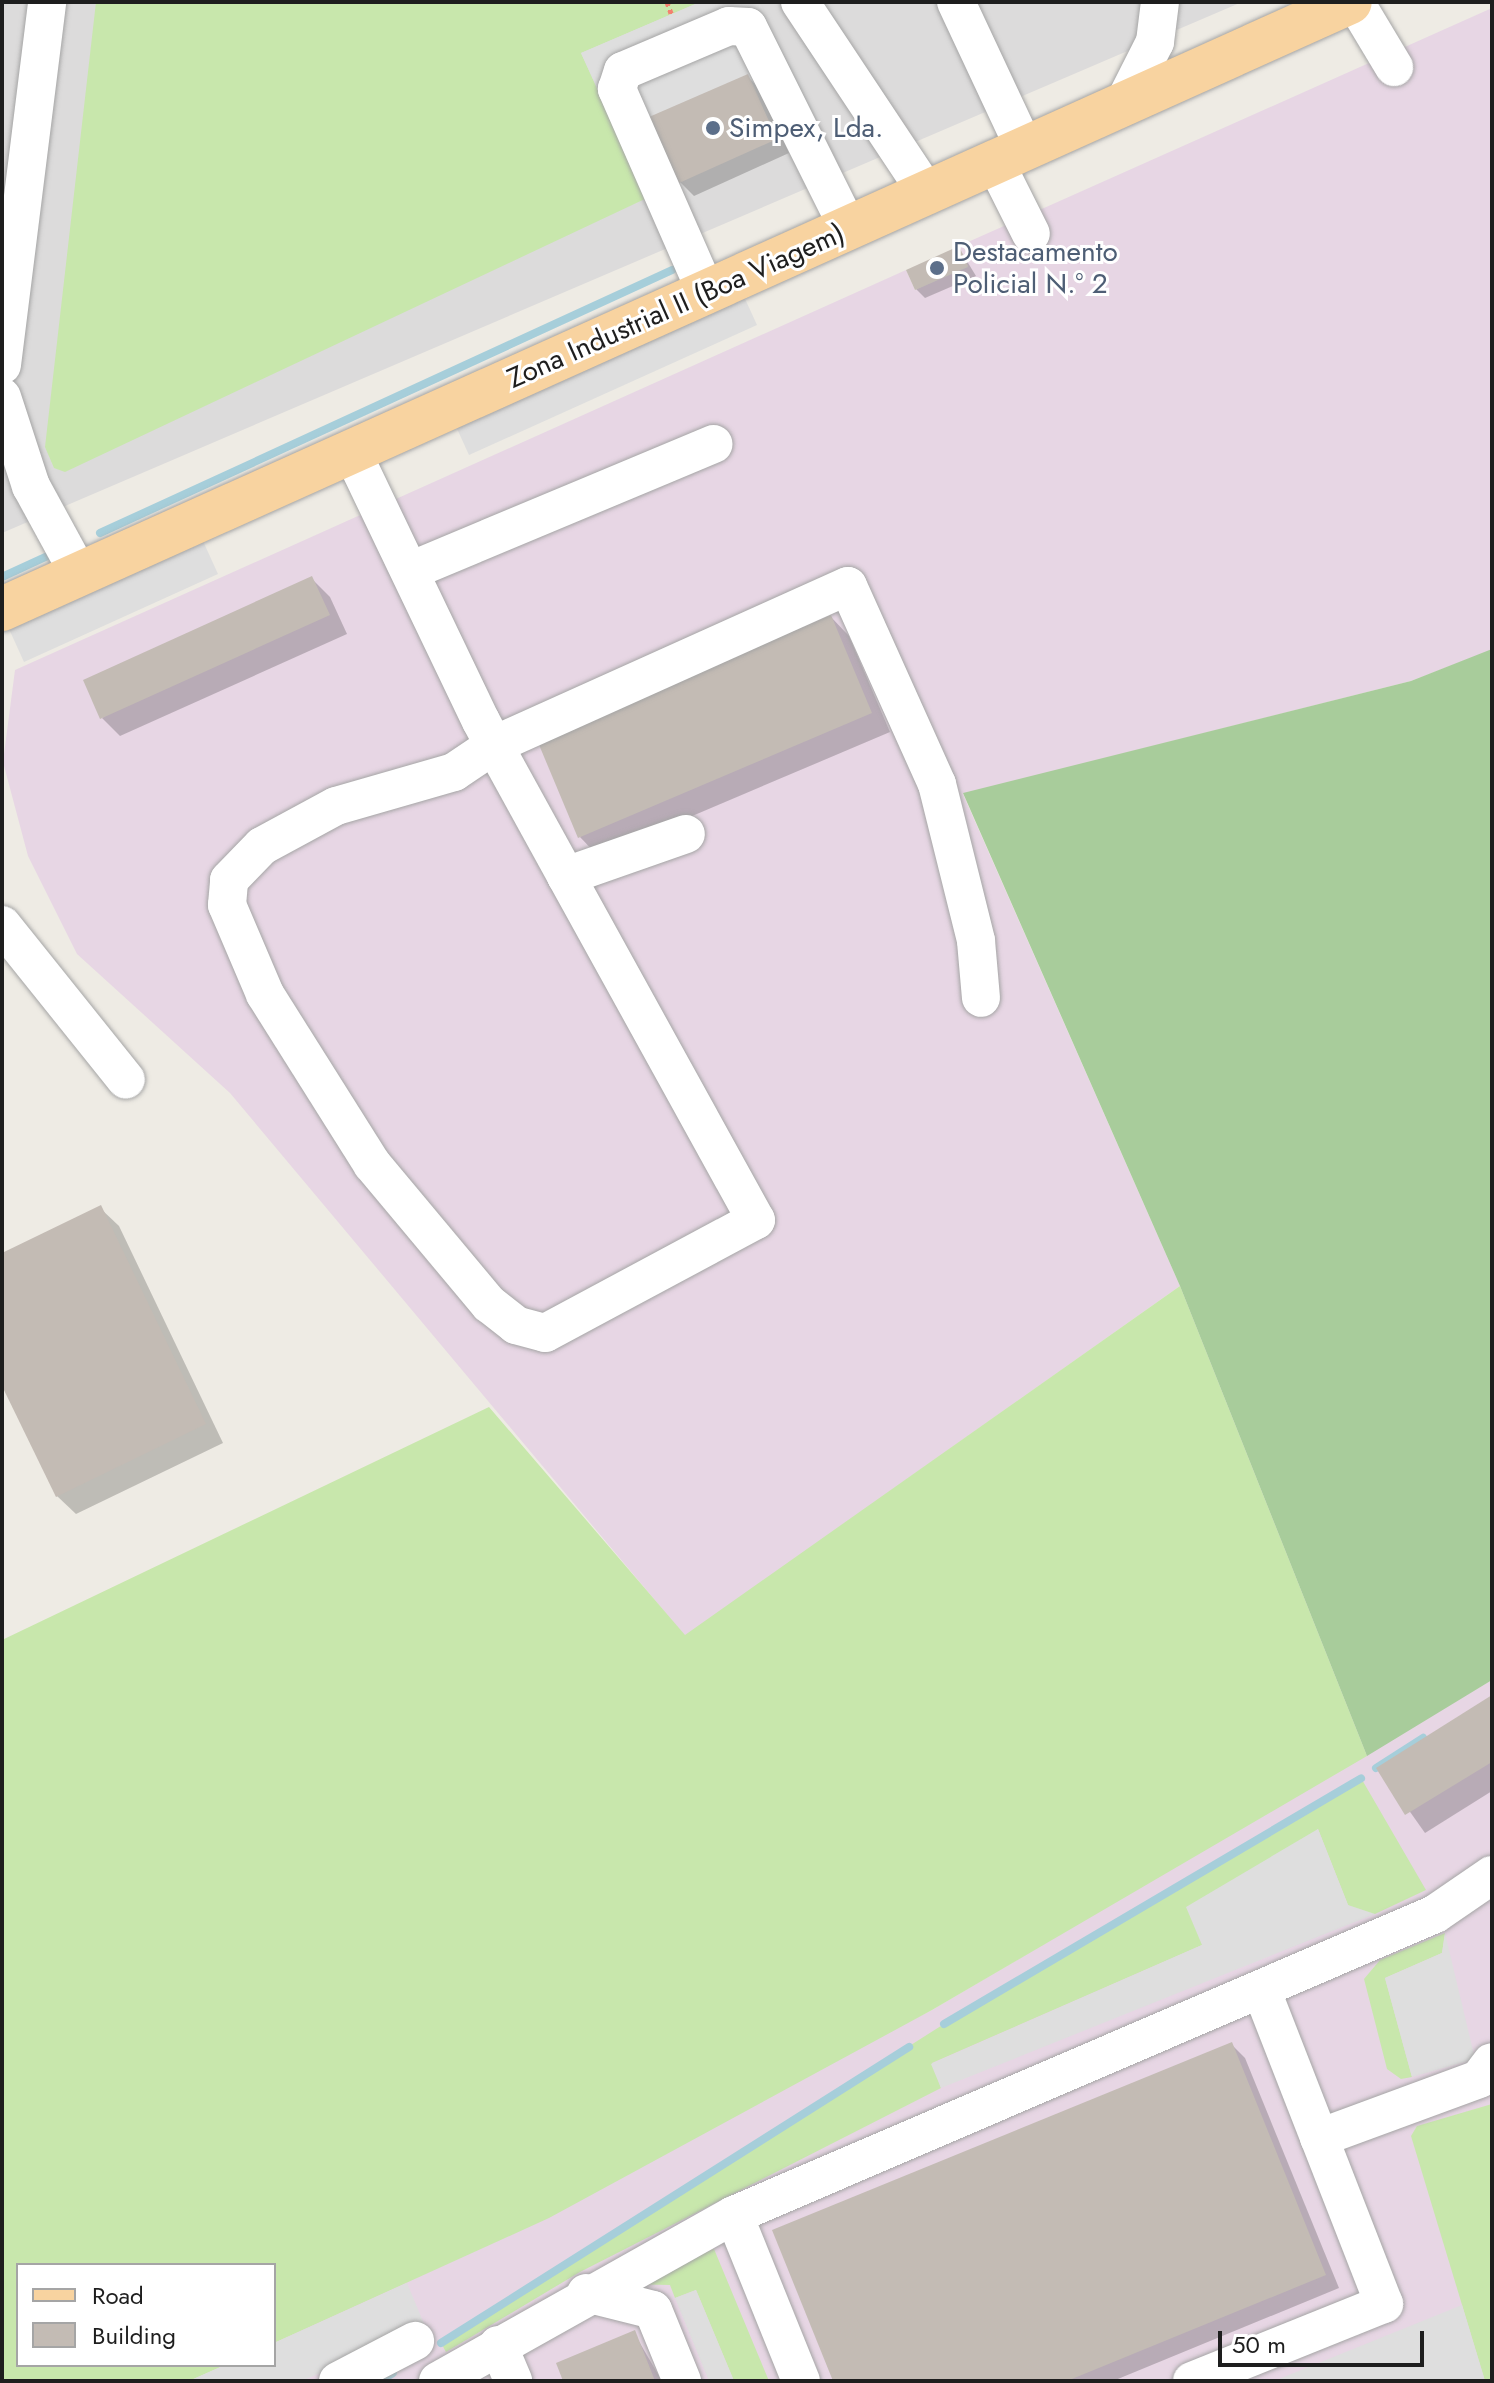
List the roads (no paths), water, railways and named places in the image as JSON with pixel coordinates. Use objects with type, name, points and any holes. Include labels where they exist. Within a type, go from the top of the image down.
[{"type":"main road","name":"Zona Industrial II (Boa Viagem)","points":[[2,609],[1353,2]]},
{"type":"street","points":[[2,365],[47,2]]},
{"type":"street","points":[[800,2],[927,193]]},
{"type":"street","points":[[956,2],[1010,155],[1031,234]]},
{"type":"street","points":[[1123,105],[1155,42],[1160,2]]},
{"type":"street","points":[[1353,2],[1394,67]]},
{"type":"street","points":[[706,292],[617,89],[623,71],[729,26],[748,27],[848,228]]},
{"type":"street","points":[[2,397],[31,486],[79,574]]},
{"type":"street","points":[[410,571],[713,444]]},
{"type":"street","points":[[352,452],[494,745],[756,1220],[545,1333],[516,1325],[489,1304],[372,1164],[265,994],[227,905],[229,880],[262,846],[336,806],[454,772],[494,745],[848,586],[937,784],[976,941],[981,998]]},
{"type":"street","points":[[566,876],[686,834]]},
{"type":"street","points":[[2,925],[126,1080]]},
{"type":"street","points":[[438,2381],[586,2293],[734,2215],[1262,1991],[1435,1914],[1492,1875]]},
{"type":"street","points":[[1192,2381],[1384,2304],[1262,1991]]},
{"type":"street","points":[[1319,2138],[1479,2079],[1492,2062]]},
{"type":"street","points":[[734,2215],[801,2381]]},
{"type":"street","points":[[586,2293],[653,2310],[682,2381]]},
{"type":"street","points":[[338,2381],[415,2341]]},
{"type":"street","points":[[498,2345],[513,2381]]},
{"type":"waterway","points":[[100,533],[672,270]]},
{"type":"waterway","points":[[2,577],[54,553]]},
{"type":"waterway","points":[[1376,1768],[1423,1738]]},
{"type":"waterway","points":[[944,2024],[1361,1778]]},
{"type":"waterway","points":[[441,2343],[909,2047]]},
{"type":"waterway","points":[[380,2381],[393,2373]]},
{"type":"place","name":"Simpex, Lda.","points":[[713,128]]},
{"type":"place","name":"Destacamento Policial N.º 2","points":[[937,268]]}]
